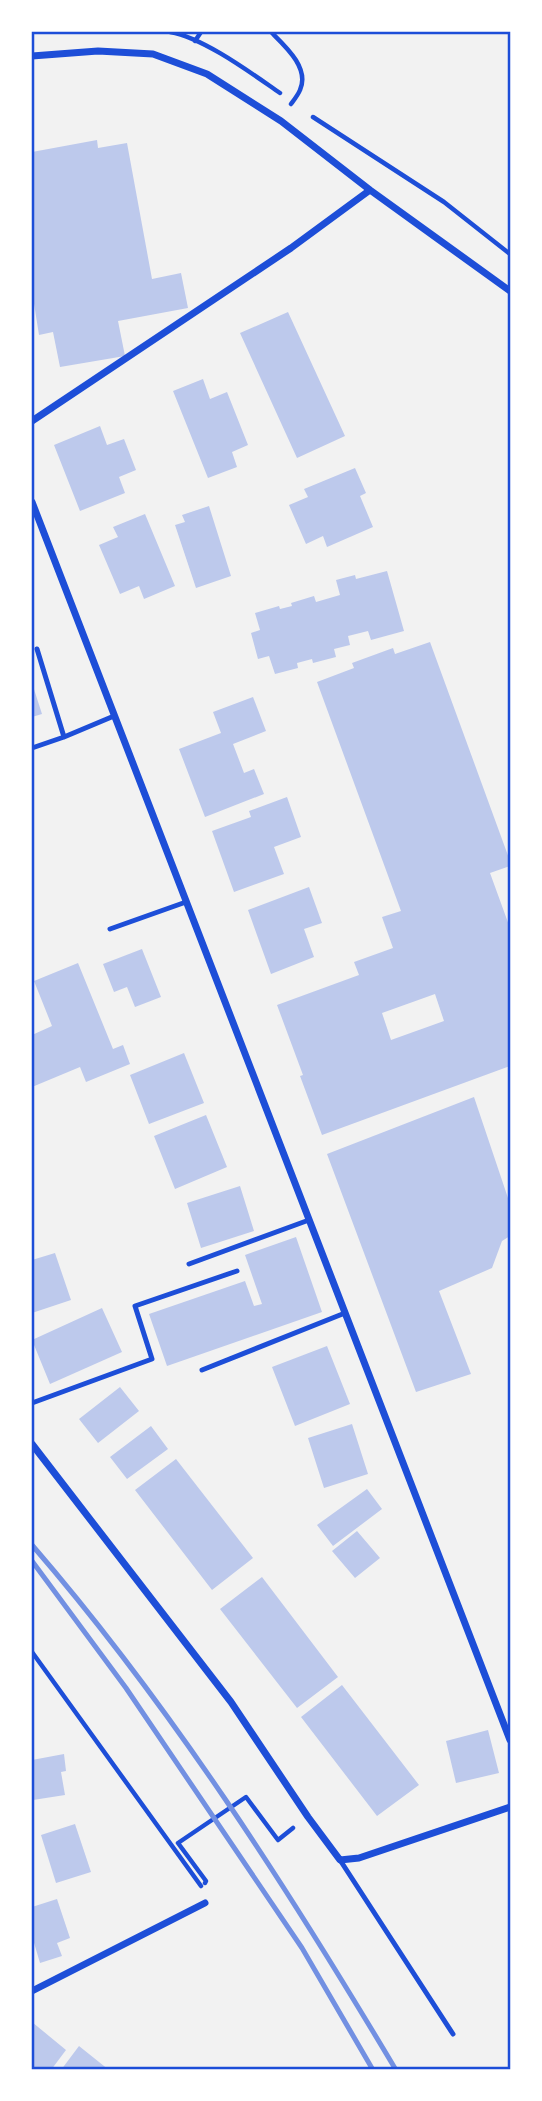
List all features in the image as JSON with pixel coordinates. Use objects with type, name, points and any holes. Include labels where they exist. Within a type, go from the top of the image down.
[{"type":"street","points":[[32,56],[98,51],[153,54],[207,74],[281,121],[370,190],[510,291]]},
{"type":"street","points":[[32,421],[291,248],[370,190]]},
{"type":"street","points":[[32,502],[510,1740]]},
{"type":"street","points":[[32,1444],[231,1702],[340,1860],[359,1858],[510,1807]]},
{"type":"street","points":[[32,1991],[205,1903]]},
{"type":"lane","points":[[37,649],[64,737]]},
{"type":"lane","points":[[32,748],[114,716]]},
{"type":"lane","points":[[110,929],[186,902]]},
{"type":"lane","points":[[189,1264],[309,1220]]},
{"type":"lane","points":[[32,1403],[152,1359],[135,1306],[237,1271]]},
{"type":"lane","points":[[202,1370],[345,1313]]},
{"type":"lane","points":[[340,1860],[453,2034]]},
{"type":"path","points":[[170,32],[182,34],[233,61],[300,107]]},
{"type":"path","points":[[195,41],[201,32]]},
{"type":"path","points":[[271,32],[292,53],[302,72],[302,88],[281,121]]},
{"type":"path","points":[[307,113],[444,202],[510,254]]},
{"type":"path","points":[[32,1652],[202,1888],[205,1903]]},
{"type":"path","points":[[206,1881],[178,1843],[246,1797],[278,1840]]},
{"type":"building","points":[[97,140],[98,148],[127,143],[152,279],[181,273],[188,308],[118,321],[125,356],[60,367],[53,332],[39,335],[32,291],[32,152]]},
{"type":"building","points":[[288,312],[345,436],[297,458],[240,333]]},
{"type":"building","points":[[203,379],[210,399],[227,392],[248,445],[232,452],[237,467],[208,478],[173,391]]},
{"type":"building","points":[[100,426],[107,445],[124,439],[136,470],[119,477],[125,493],[80,511],[54,445]]},
{"type":"building","points":[[355,468],[366,493],[360,496],[373,527],[327,547],[323,536],[306,544],[289,505],[308,497],[304,489]]},
{"type":"building","points":[[209,506],[231,576],[196,588],[175,525],[185,522],[182,515]]},
{"type":"building","points":[[145,514],[175,586],[144,599],[139,586],[120,594],[99,545],[118,537],[113,527]]},
{"type":"building","points":[[387,571],[404,631],[371,640],[368,631],[348,636],[350,645],[334,649],[336,657],[313,663],[312,659],[297,663],[298,668],[275,674],[269,656],[258,659],[251,633],[260,630],[255,613],[279,606],[280,609],[292,606],[291,603],[314,596],[316,602],[340,595],[336,580],[355,575],[356,579]]},
{"type":"building","points":[[430,642],[510,861],[510,866],[490,873],[510,928],[510,1066],[322,1135],[277,1005],[359,975],[354,962],[393,948],[382,917],[401,911],[317,682],[354,668],[352,663],[393,648],[395,654]],"holes":[[[435,994],[444,1021],[391,1040],[382,1013]]]},
{"type":"building","points":[[32,683],[42,714],[32,717]]},
{"type":"building","points":[[253,697],[266,731],[233,744],[244,773],[254,769],[264,794],[205,817],[179,749],[221,733],[213,712]]},
{"type":"building","points":[[287,797],[301,837],[274,847],[284,874],[234,892],[212,831],[251,817],[249,811]]},
{"type":"building","points":[[309,887],[322,923],[304,929],[314,957],[271,974],[248,910]]},
{"type":"building","points":[[142,949],[161,997],[135,1007],[127,987],[114,992],[103,964]]},
{"type":"building","points":[[78,963],[113,1049],[123,1045],[130,1064],[86,1082],[80,1067],[32,1087],[32,1035],[52,1026],[34,981]]},
{"type":"building","points":[[184,1053],[204,1103],[149,1124],[130,1075]]},
{"type":"building","points":[[474,1097],[510,1204],[510,1236],[502,1241],[492,1268],[439,1291],[471,1374],[416,1392],[327,1154]]},
{"type":"building","points":[[206,1115],[227,1167],[175,1189],[154,1136]]},
{"type":"building","points":[[240,1186],[254,1231],[201,1248],[187,1203]]},
{"type":"building","points":[[296,1237],[322,1312],[167,1366],[149,1314],[245,1281],[254,1306],[262,1304],[245,1255]]},
{"type":"building","points":[[55,1253],[71,1300],[32,1313],[32,1260]]},
{"type":"building","points":[[102,1308],[122,1352],[50,1384],[32,1340]]},
{"type":"building","points":[[327,1346],[350,1404],[295,1426],[272,1367]]},
{"type":"building","points":[[120,1387],[139,1411],[98,1443],[79,1419]]},
{"type":"building","points":[[352,1424],[368,1474],[324,1488],[308,1438]]},
{"type":"building","points":[[151,1426],[168,1449],[127,1479],[110,1457]]},
{"type":"building","points":[[176,1459],[253,1558],[212,1590],[135,1490]]},
{"type":"building","points":[[367,1489],[382,1509],[333,1546],[317,1525]]},
{"type":"building","points":[[357,1531],[380,1558],[355,1578],[332,1551]]},
{"type":"building","points":[[262,1577],[338,1677],[297,1708],[220,1609]]},
{"type":"building","points":[[342,1685],[419,1785],[377,1816],[301,1717]]},
{"type":"building","points":[[488,1730],[499,1773],[456,1783],[446,1741]]},
{"type":"building","points":[[64,1754],[66,1771],[61,1772],[65,1795],[33,1800],[32,1760]]},
{"type":"building","points":[[75,1824],[91,1872],[56,1883],[41,1835]]},
{"type":"building","points":[[57,1899],[70,1938],[57,1943],[62,1956],[40,1963],[32,1936],[32,1907]]},
{"type":"building","points":[[32,2022],[66,2050],[51,2070],[32,2068]]},
{"type":"building","points":[[79,2046],[109,2070],[61,2070]]},
{"type":"railway","points":[[32,1545],[83,1606],[180,1734],[270,1866],[396,2070]]},
{"type":"railway","points":[[32,1561],[126,1688],[302,1948],[373,2070]]}]
